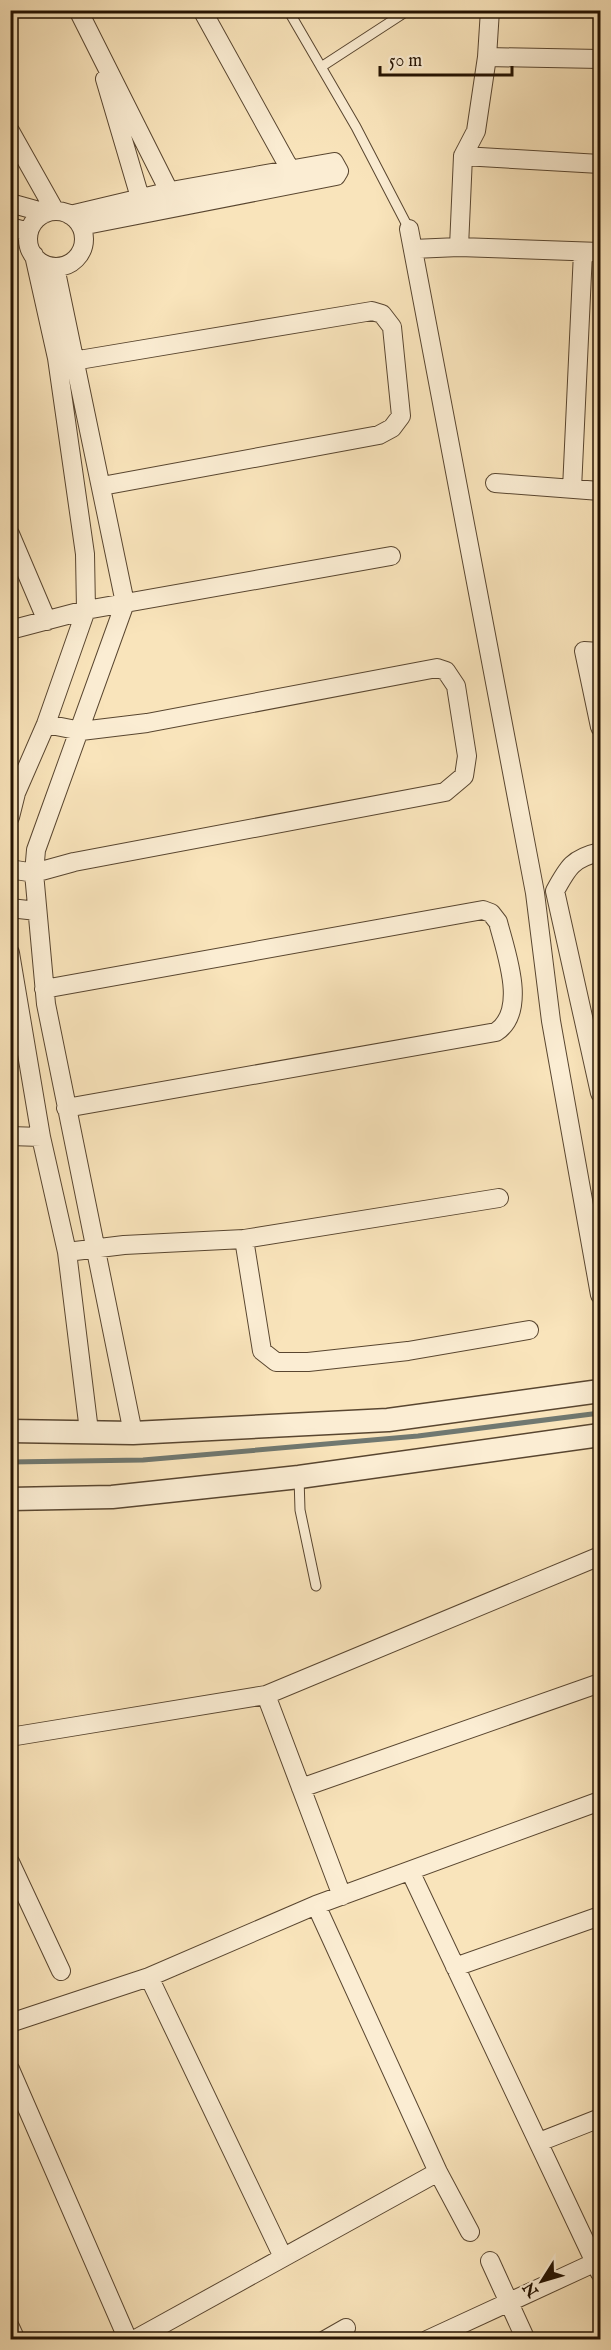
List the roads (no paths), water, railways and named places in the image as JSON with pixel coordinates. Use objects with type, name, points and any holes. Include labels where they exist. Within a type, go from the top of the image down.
[{"type":"street","points":[[78,10],[174,200]]},
{"type":"street","points":[[10,817],[13,793],[46,724],[86,610],[85,554],[57,358],[34,255],[28,240],[29,232],[39,217],[143,207],[295,177],[202,10]]},
{"type":"street","points":[[459,247],[464,156],[476,130],[487,57],[490,10]]},
{"type":"street","points":[[91,34],[143,207]]},
{"type":"street","points":[[487,57],[600,59]]},
{"type":"street","points":[[10,130],[63,216],[84,242],[77,257],[63,266],[47,265],[34,255]]},
{"type":"street","points":[[464,156],[600,164]]},
{"type":"street","points":[[10,203],[63,216]]},
{"type":"street","points":[[10,226],[29,232]]},
{"type":"street","points":[[409,229],[535,893],[551,1022],[600,1295]]},
{"type":"street","points":[[413,249],[459,247],[592,252],[572,489]]},
{"type":"street","points":[[55,267],[125,603],[81,731],[36,850],[34,873],[45,996],[133,1432]]},
{"type":"street","points":[[73,361],[372,311],[382,314],[392,327],[401,416],[392,428],[379,435],[102,486]]},
{"type":"street","points":[[495,483],[600,491]]},
{"type":"street","points":[[10,534],[46,621]]},
{"type":"street","points":[[10,630],[86,610],[391,556]]},
{"type":"street","points":[[584,651],[600,727]]},
{"type":"street","points":[[10,869],[34,873],[74,862],[445,792],[458,783],[467,767],[456,686],[451,676],[437,668],[147,723],[81,731],[46,724]]},
{"type":"street","points":[[600,852],[580,857],[565,871],[555,891],[600,1094]]},
{"type":"street","points":[[10,908],[37,911]]},
{"type":"street","points":[[18,1019],[45,996],[483,910],[491,913],[498,922],[513,990],[514,1008],[502,1028],[496,1032],[66,1108]]},
{"type":"street","points":[[10,952],[18,1019],[67,1252],[89,1431]]},
{"type":"street","points":[[10,1136],[41,1137]]},
{"type":"street","points":[[67,1252],[244,1239],[499,1198]]},
{"type":"street","points":[[244,1239],[262,1351],[276,1362],[308,1362],[408,1351],[529,1330]]},
{"type":"street","points":[[10,1431],[133,1432],[388,1420],[600,1391]]},
{"type":"street","points":[[10,1499],[112,1497],[299,1478],[600,1435]]},
{"type":"street","points":[[10,1737],[266,1695],[600,1556]]},
{"type":"street","points":[[301,1788],[600,1683]]},
{"type":"street","points":[[266,1695],[342,1896]]},
{"type":"street","points":[[10,2024],[149,1977],[316,1905],[600,1801]]},
{"type":"street","points":[[10,1862],[61,1971]]},
{"type":"street","points":[[410,1871],[539,2142],[594,2238],[598,2267],[508,2303],[427,2340]]},
{"type":"street","points":[[316,1905],[438,2172],[470,2232]]},
{"type":"street","points":[[456,1967],[600,1916]]},
{"type":"street","points":[[149,1977],[283,2257]]},
{"type":"street","points":[[10,2069],[128,2340]]},
{"type":"street","points":[[539,2142],[600,2118]]},
{"type":"street","points":[[134,2340],[438,2172]]},
{"type":"street","points":[[490,2261],[526,2340]]},
{"type":"street","points":[[10,2327],[16,2340]]},
{"type":"street","points":[[325,2340],[346,2328]]},
{"type":"lane","points":[[288,10],[356,127],[409,229]]},
{"type":"lane","points":[[321,67],[404,13]]},
{"type":"lane","points":[[299,1478],[300,1510],[316,1586]]},
{"type":"waterway","points":[[10,1462],[143,1460],[418,1436],[600,1413]]}]
